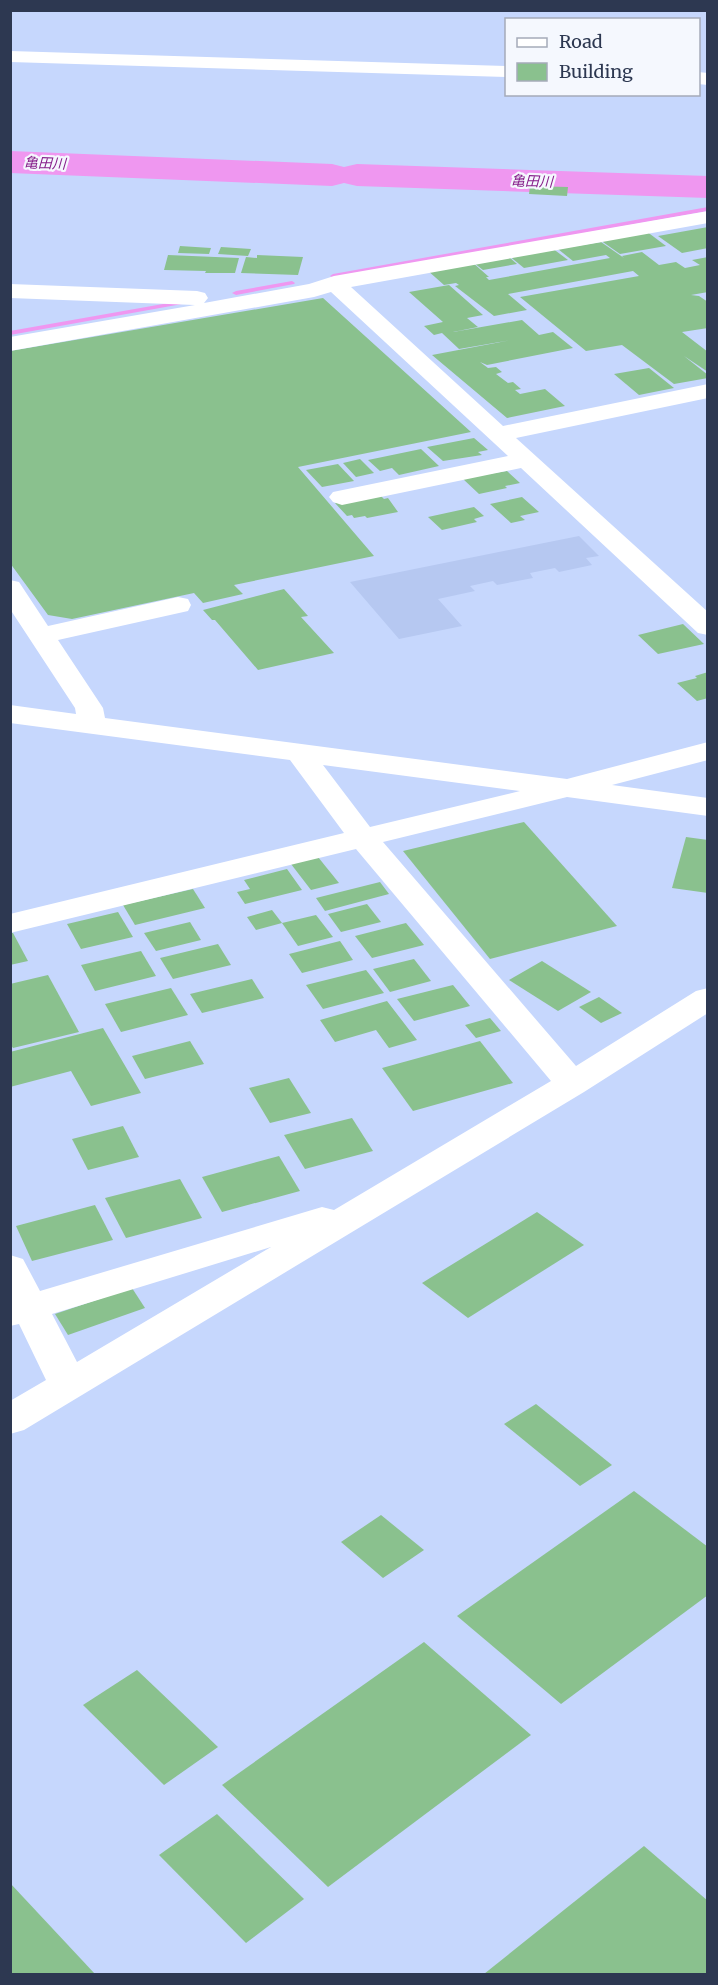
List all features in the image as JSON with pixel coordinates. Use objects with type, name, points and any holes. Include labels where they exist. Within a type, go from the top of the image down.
[{"type":"street","points":[[10,56],[505,72]]},
{"type":"street","points":[[10,344],[314,290],[334,283],[708,217]]},
{"type":"street","points":[[334,283],[706,623]]},
{"type":"street","points":[[10,291],[259,300]]},
{"type":"street","points":[[498,434],[708,392]]},
{"type":"street","points":[[342,497],[526,460]]},
{"type":"street","points":[[10,588],[89,708],[91,716],[89,724]]},
{"type":"street","points":[[43,635],[178,606]]},
{"type":"street","points":[[10,714],[708,807]]},
{"type":"street","points":[[10,924],[564,789],[708,751]]},
{"type":"street","points":[[299,752],[363,838],[572,1084]]},
{"type":"street","points":[[10,1420],[572,1084],[708,998]]},
{"type":"street","points":[[20,1310],[369,1205]]},
{"type":"street","points":[[10,1268],[20,1310],[68,1384]]},
{"type":"shaded area","points":[[579,536],[599,556],[586,558],[592,565],[559,572],[555,568],[530,573],[533,578],[497,585],[493,581],[470,586],[475,591],[438,599],[462,626],[399,639],[350,582]]},
{"type":"building","points":[[530,186],[568,187],[567,196],[529,194]]},
{"type":"building","points":[[708,227],[708,248],[682,253],[658,236]]},
{"type":"building","points":[[646,231],[666,246],[620,254],[600,240]]},
{"type":"building","points":[[601,242],[624,258],[622,256],[642,252],[659,265],[676,262],[685,268],[700,265],[692,260],[708,257],[708,292],[691,295],[699,296],[708,302],[708,328],[682,332],[708,352],[708,372],[684,356],[708,375],[708,378],[674,384],[622,345],[586,351],[520,297],[639,276],[633,271],[508,294],[527,310],[494,316],[455,286],[459,285],[456,283],[444,285],[427,270],[472,262],[489,277],[486,277],[489,280],[610,258],[606,255],[573,261],[558,249]]},
{"type":"building","points":[[180,246],[211,248],[209,254],[178,253]]},
{"type":"building","points":[[221,247],[251,249],[248,256],[218,254]]},
{"type":"building","points":[[552,248],[568,260],[524,268],[508,255]]},
{"type":"building","points":[[168,255],[239,258],[235,273],[205,273],[206,271],[164,270]]},
{"type":"building","points":[[257,255],[303,257],[298,275],[241,273],[246,257],[257,258]]},
{"type":"building","points":[[509,257],[517,264],[483,270],[474,263]]},
{"type":"building","points":[[449,285],[483,315],[467,318],[478,327],[453,332],[522,320],[539,335],[553,332],[573,348],[487,365],[480,362],[488,368],[496,367],[502,372],[496,374],[508,383],[513,382],[521,389],[515,390],[520,394],[545,389],[565,406],[507,418],[432,355],[511,340],[459,349],[442,333],[434,335],[424,326],[443,322],[409,292]]},
{"type":"building","points":[[323,298],[471,432],[298,467],[374,556],[234,585],[243,594],[203,603],[194,593],[72,619],[48,615],[10,563],[10,351]]},
{"type":"building","points":[[649,368],[674,388],[639,395],[614,374]]},
{"type":"building","points":[[474,438],[488,450],[478,452],[482,455],[443,461],[427,447]]},
{"type":"building","points":[[421,449],[439,466],[399,475],[392,468],[380,471],[368,460]]},
{"type":"building","points":[[360,459],[374,473],[356,477],[343,463]]},
{"type":"building","points":[[338,464],[354,481],[322,487],[306,470]]},
{"type":"building","points":[[507,471],[520,483],[479,494],[462,478]]},
{"type":"building","points":[[381,496],[384,499],[388,498],[398,512],[354,518],[352,515],[347,516],[335,503]]},
{"type":"building","points":[[522,497],[539,512],[520,516],[525,520],[511,523],[490,504]]},
{"type":"building","points":[[474,507],[484,516],[474,519],[477,522],[442,530],[428,517]]},
{"type":"building","points":[[284,589],[308,616],[301,617],[334,653],[258,670],[215,620],[212,620],[203,610]]},
{"type":"building","points":[[683,624],[704,644],[658,654],[638,635]]},
{"type":"building","points":[[708,672],[708,698],[697,701],[677,683],[697,678],[695,676]]},
{"type":"building","points":[[524,822],[617,926],[490,959],[403,851]]},
{"type":"building","points":[[686,837],[708,840],[708,893],[672,888]]},
{"type":"building","points":[[318,857],[339,883],[311,890],[291,864]]},
{"type":"building","points":[[287,869],[302,890],[245,904],[237,892],[250,889],[244,880]]},
{"type":"building","points":[[380,882],[389,894],[325,911],[316,898]]},
{"type":"building","points":[[193,889],[205,908],[135,925],[123,905]]},
{"type":"building","points":[[367,904],[381,922],[341,932],[328,914]]},
{"type":"building","points":[[272,910],[282,923],[256,930],[247,917]]},
{"type":"building","points":[[118,912],[133,937],[81,949],[67,924]]},
{"type":"building","points":[[316,915],[333,937],[298,946],[282,923]]},
{"type":"building","points":[[190,922],[201,940],[156,951],[144,933]]},
{"type":"building","points":[[406,923],[424,945],[372,958],[355,936]]},
{"type":"building","points":[[10,933],[13,933],[28,961],[10,965]]},
{"type":"building","points":[[340,941],[353,960],[302,973],[289,954]]},
{"type":"building","points":[[218,944],[231,965],[173,979],[160,958]]},
{"type":"building","points":[[141,951],[156,976],[95,991],[81,965]]},
{"type":"building","points":[[414,959],[431,981],[390,992],[373,969]]},
{"type":"building","points":[[542,961],[591,992],[558,1011],[509,980]]},
{"type":"building","points":[[366,970],[384,993],[323,1009],[306,985]]},
{"type":"building","points":[[48,975],[79,1032],[13,1048],[10,1044],[10,984]]},
{"type":"building","points":[[252,979],[264,998],[202,1013],[190,994]]},
{"type":"building","points":[[453,985],[470,1006],[414,1021],[397,999]]},
{"type":"building","points":[[171,988],[188,1015],[121,1032],[105,1004]]},
{"type":"building","points":[[599,997],[622,1013],[601,1023],[579,1007]]},
{"type":"building","points":[[387,1001],[417,1040],[389,1048],[376,1030],[335,1042],[320,1020]]},
{"type":"building","points":[[490,1018],[501,1031],[476,1038],[465,1025]]},
{"type":"building","points":[[103,1028],[141,1093],[91,1106],[71,1071],[10,1087],[10,1052]]},
{"type":"building","points":[[190,1041],[204,1064],[145,1079],[132,1056]]},
{"type":"building","points":[[480,1041],[513,1083],[413,1111],[382,1068]]},
{"type":"building","points":[[289,1078],[311,1113],[270,1123],[249,1088]]},
{"type":"building","points":[[352,1118],[373,1151],[305,1169],[284,1135]]},
{"type":"building","points":[[123,1126],[139,1157],[88,1170],[72,1139]]},
{"type":"building","points":[[279,1156],[300,1191],[222,1212],[202,1177]]},
{"type":"building","points":[[180,1179],[202,1218],[126,1238],[105,1198]]},
{"type":"building","points":[[95,1205],[113,1240],[32,1261],[16,1226]]},
{"type":"building","points":[[537,1212],[584,1245],[468,1318],[422,1283]]},
{"type":"building","points":[[132,1288],[145,1308],[68,1335],[55,1314]]},
{"type":"building","points":[[536,1404],[612,1465],[580,1486],[504,1424]]},
{"type":"building","points":[[634,1491],[708,1547],[708,1595],[561,1704],[457,1616]]},
{"type":"building","points":[[381,1515],[424,1550],[383,1578],[341,1542]]},
{"type":"building","points":[[424,1642],[531,1735],[328,1887],[222,1785]]},
{"type":"building","points":[[137,1670],[218,1747],[164,1785],[83,1705]]},
{"type":"building","points":[[217,1814],[304,1899],[246,1943],[159,1855]]},
{"type":"building","points":[[644,1846],[708,1901],[708,1974],[484,1974]]},
{"type":"building","points":[[10,1883],[95,1974],[10,1974]]},
{"type":"waterway","name":"亀田川","points":[[10,162],[332,175]]},
{"type":"waterway","name":"亀田川","points":[[357,175],[708,187]]},
{"type":"waterway","points":[[333,276],[708,209]]},
{"type":"waterway","points":[[236,293],[292,283]]},
{"type":"waterway","points":[[10,333],[180,303]]}]
